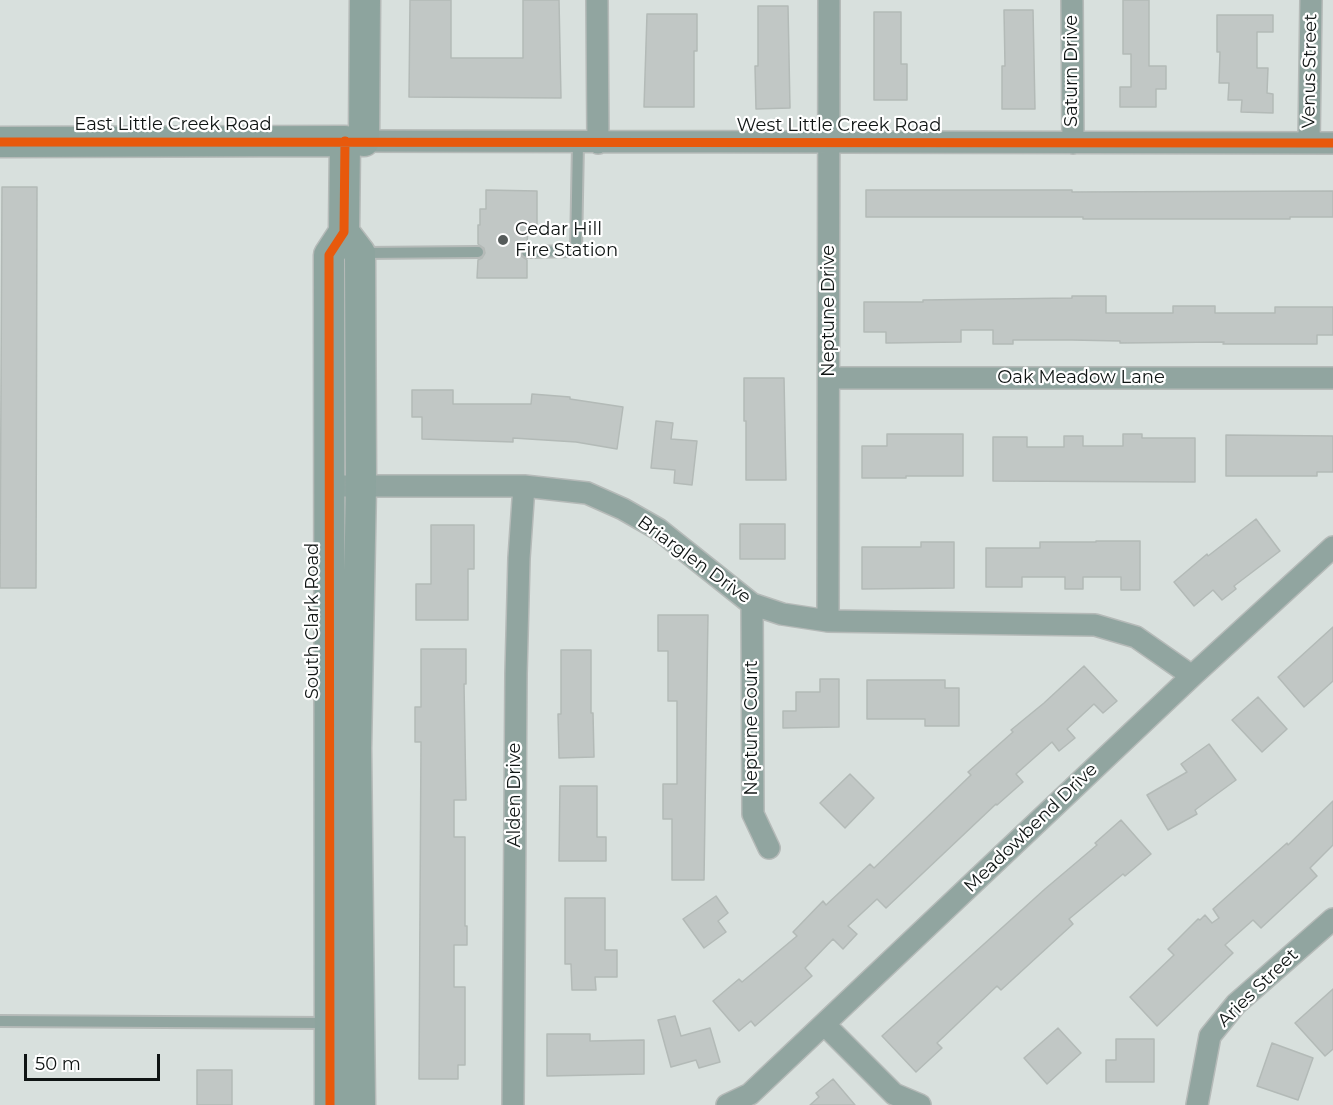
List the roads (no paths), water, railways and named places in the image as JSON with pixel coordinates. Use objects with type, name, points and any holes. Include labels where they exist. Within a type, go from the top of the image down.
[{"type":"street","name":"South Clark Road","points":[[330,1105],[330,486],[344,250],[355,141],[364,0]]},
{"type":"street","points":[[588,143],[597,0]]},
{"type":"street","name":"Neptune Drive","points":[[828,621],[829,0]]},
{"type":"street","name":"Saturn Drive","points":[[1072,0],[1072,143]]},
{"type":"street","name":"Venus Street","points":[[1309,143],[1311,0]]},
{"type":"street","name":"East Little Creek Road","points":[[0,142],[355,141]]},
{"type":"street","name":"West Little Creek Road","points":[[355,141],[1333,143]]},
{"type":"street","name":"South Clark Road","points":[[344,250],[361,485],[356,748],[360,1105]]},
{"type":"street","name":"Oak Meadow Lane","points":[[829,378],[1333,378]]},
{"type":"street","name":"Briarglen Drive","points":[[330,486],[524,486],[587,493],[623,509],[658,529],[752,604],[782,614],[828,621],[1095,625],[1136,637],[1192,676]]},
{"type":"street","name":"Alden Drive","points":[[513,1105],[516,674],[519,558],[524,486]]},
{"type":"street","name":"Meadowbend Drive","points":[[727,1105],[750,1094],[825,1025],[1192,676],[1333,547]]},
{"type":"street","name":"Neptune Court","points":[[752,604],[753,814],[769,849]]},
{"type":"street","name":"Aries Street","points":[[1197,1105],[1210,1036],[1236,1004],[1333,919]]},
{"type":"street","points":[[825,1025],[894,1094],[920,1105]]},
{"type":"lane","points":[[527,252],[576,251],[588,143]]},
{"type":"lane","points":[[344,250],[478,252]]},
{"type":"lane","points":[[0,1021],[330,1023]]},
{"type":"place","name":"Cedar Hill Fire Station","points":[[503,240]]}]
